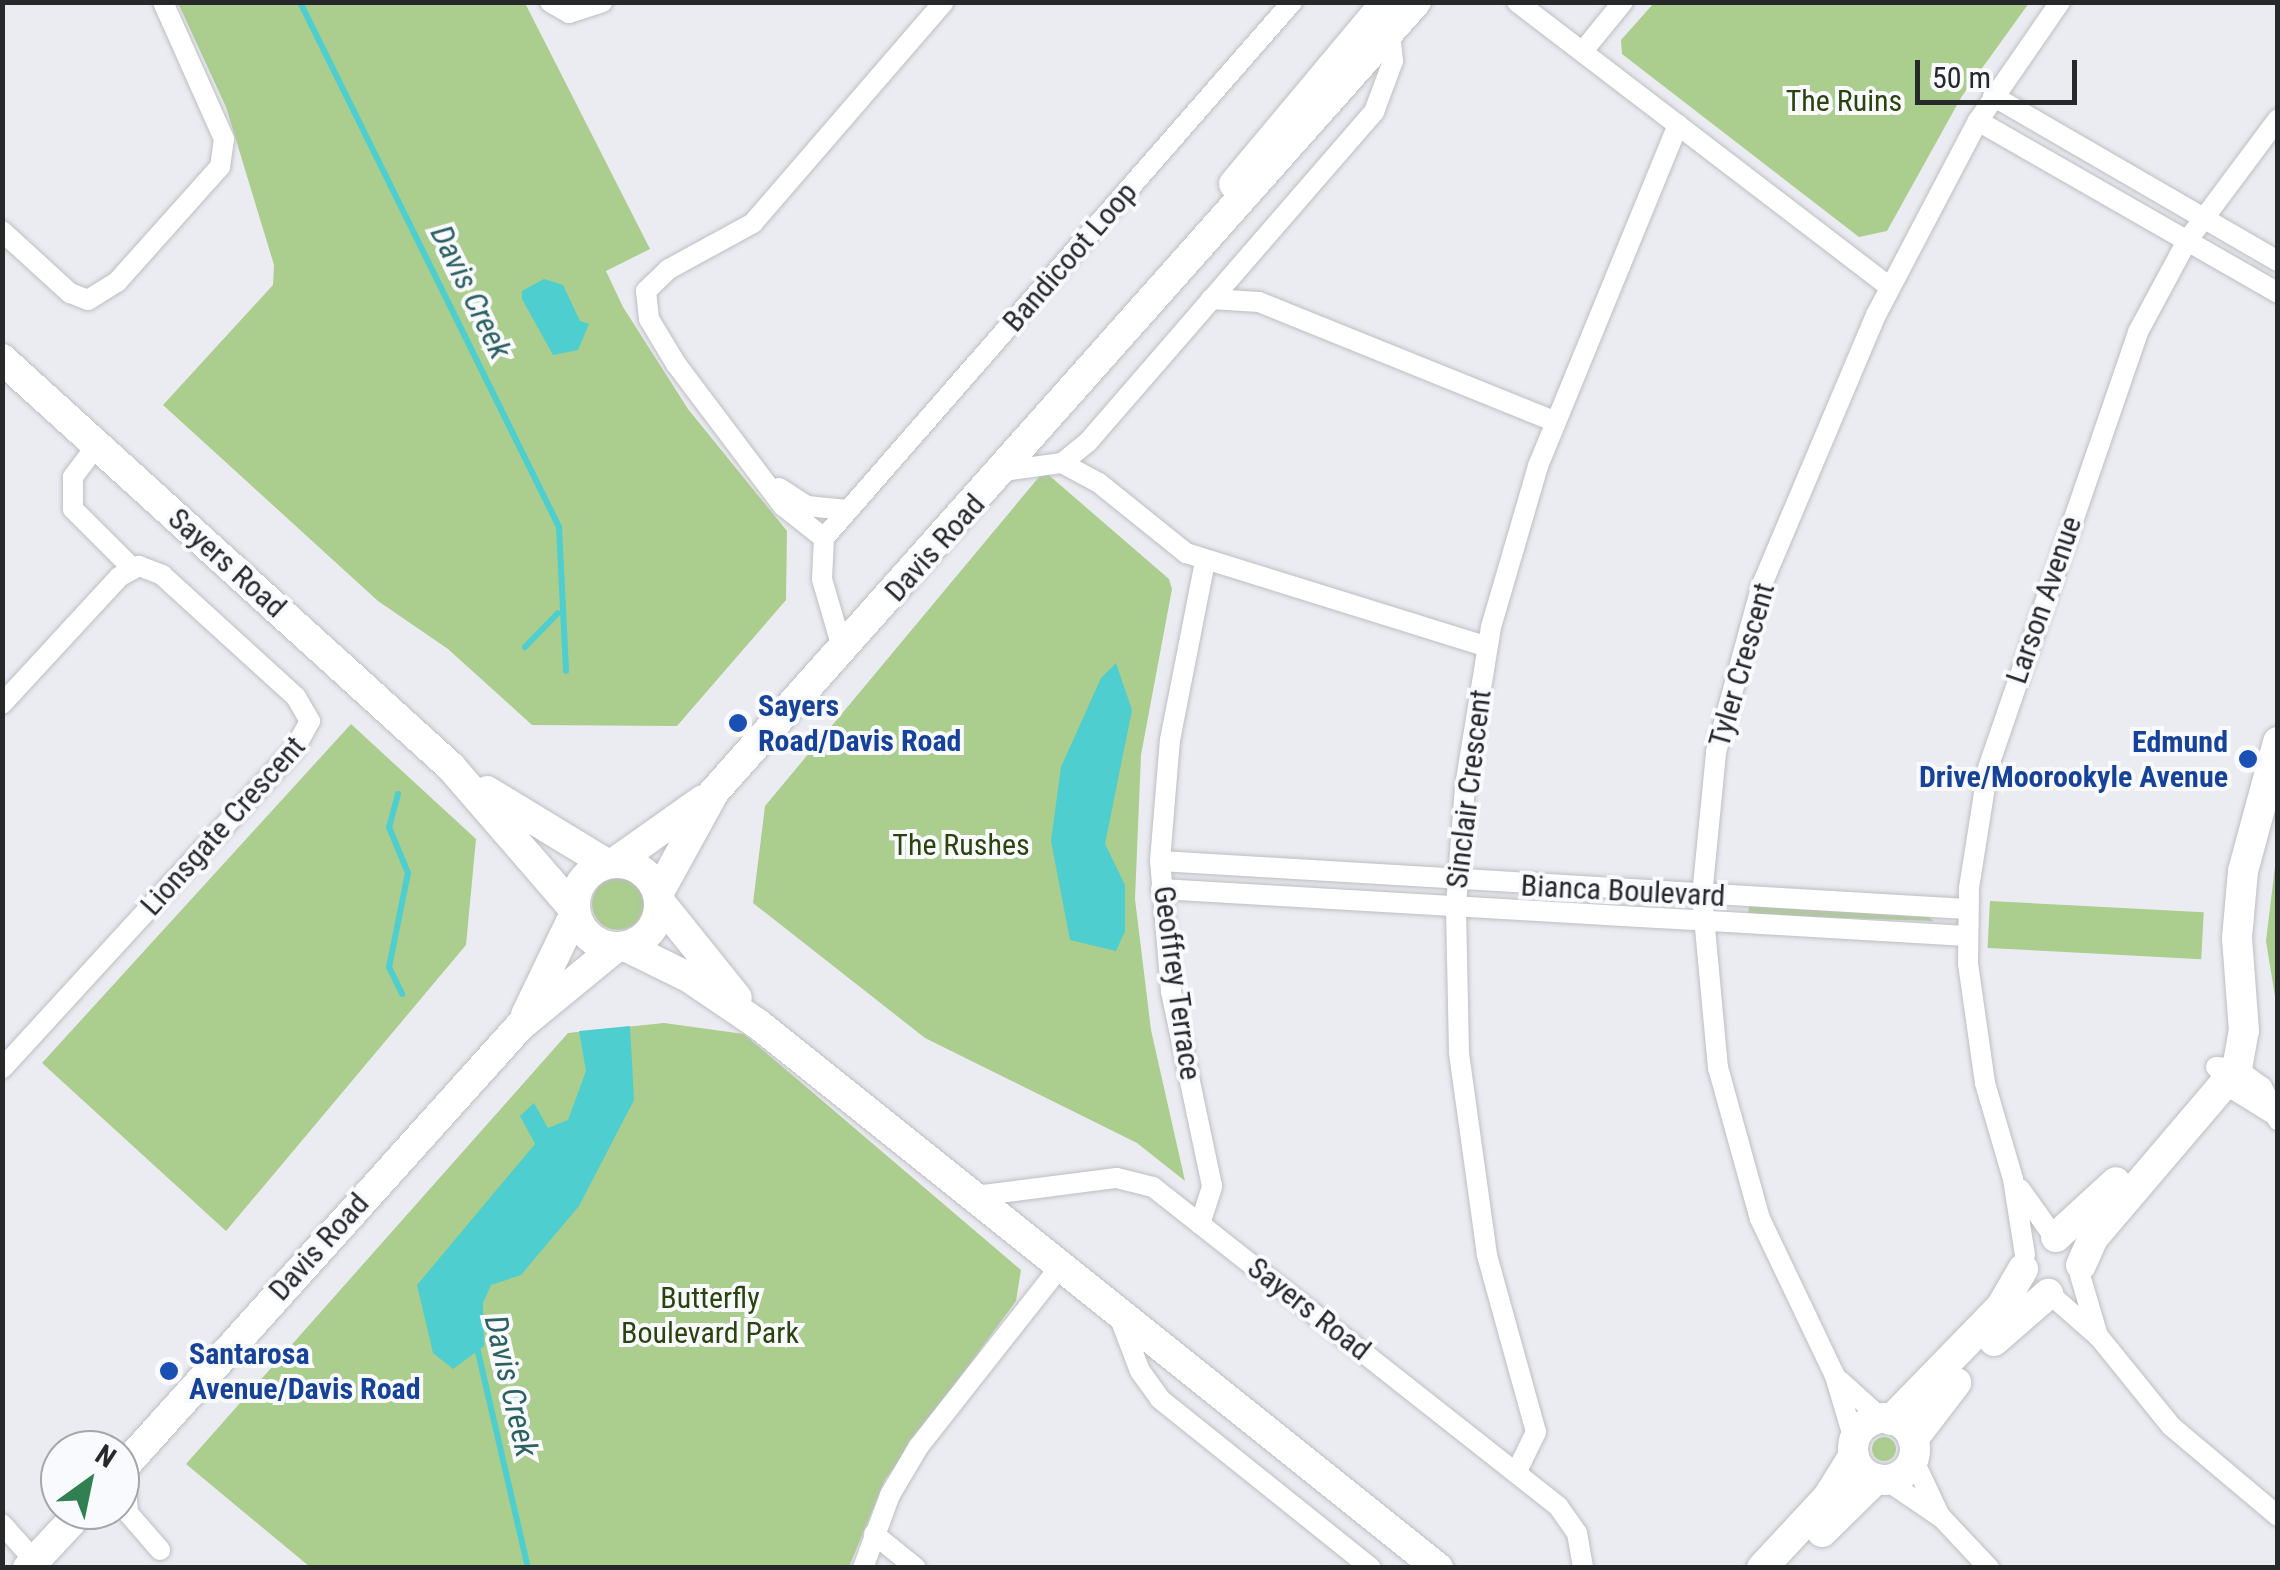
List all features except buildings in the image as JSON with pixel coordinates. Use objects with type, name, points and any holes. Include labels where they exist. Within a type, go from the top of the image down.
[{"type":"street","points":[[2,231],[70,293],[88,300],[110,289],[220,166],[224,139],[163,2]]},
{"type":"street","points":[[550,2],[569,13],[602,2]]},
{"type":"street","points":[[844,651],[822,579],[824,538],[794,518],[676,364],[650,319],[646,290],[668,269],[753,223],[944,2]]},
{"type":"street","name":"Bandicoot Loop","points":[[824,538],[1292,2]]},
{"type":"street","name":"Davis Road","points":[[610,863],[714,792],[1003,472],[1385,15],[1416,2]]},
{"type":"street","points":[[1583,51],[1624,2]]},
{"type":"street","name":"Tyler Crescent","points":[[1854,1448],[1835,1376],[1780,1269],[1742,1164],[1718,1068],[1702,896],[1716,752],[1748,626],[1890,286],[1978,121],[2060,2]]},
{"type":"street","points":[[1520,4],[1890,286]]},
{"type":"street","points":[[1003,472],[1062,463],[1088,442],[1374,112],[1388,84],[1385,15]]},
{"type":"street","points":[[1993,96],[2278,261]]},
{"type":"street","name":"Larson Avenue","points":[[2024,1262],[2013,1179],[1983,1070],[1967,936],[1967,909],[1988,768],[2138,332],[2187,241],[2278,119]]},
{"type":"street","points":[[1978,121],[2278,293]]},
{"type":"street","name":"Sinclair Crescent","points":[[1516,1473],[1536,1432],[1486,1255],[1468,1145],[1457,882],[1487,647],[1554,421],[1678,125]]},
{"type":"street","points":[[1239,267],[1259,302]]},
{"type":"street","points":[[1211,299],[1259,302],[1554,421]]},
{"type":"street","name":"Sayers Road","points":[[2,358],[451,767],[574,911]]},
{"type":"street","points":[[1088,442],[1099,483]]},
{"type":"street","points":[[2,704],[132,568],[74,509],[73,477],[98,445]]},
{"type":"street","points":[[1062,463],[1099,483],[1170,544],[1205,561],[1487,647]]},
{"type":"street","points":[[765,478],[806,506],[847,510]]},
{"type":"street","name":"Geoffrey Terrace","points":[[1200,1224],[1212,1186],[1171,992],[1160,861],[1170,740],[1205,561]]},
{"type":"street","name":"Lionsgate Crescent","points":[[2,1069],[309,728],[303,704],[156,570],[132,568]]},
{"type":"street","points":[[1900,1434],[2004,1330],[2050,1294],[2072,1288],[2101,1230],[2227,1074],[2240,1002],[2237,938],[2245,856],[2278,742]]},
{"type":"street","name":"Sayers Road","points":[[451,767],[610,863]]},
{"type":"street","name":"Davis Road","points":[[659,898],[714,792]]},
{"type":"street","name":"Bianca Boulevard","points":[[1160,861],[1457,882],[1967,909]]},
{"type":"street","points":[[520,1026],[574,911],[586,876],[610,863],[642,871],[758,1024]]},
{"type":"street","name":"Bianca Boulevard","points":[[1161,890],[1967,936]]},
{"type":"street","points":[[520,1026],[655,925],[659,898]]},
{"type":"street","points":[[574,911],[588,938],[690,978],[758,1024],[968,1197],[1438,1568]]},
{"type":"street","name":"Davis Road","points":[[140,1449],[520,1026]]},
{"type":"street","points":[[2227,1074],[2262,1087],[2276,1117]]},
{"type":"street","points":[[1790,1568],[1881,1480],[1900,1476],[1900,1434],[2001,1308],[2036,1242],[2055,1237],[2102,1198],[2227,1074]]},
{"type":"street","name":"Sayers Road","points":[[968,1197],[1132,1178],[1200,1224],[1570,1518],[1582,1568]]},
{"type":"street","name":"Larson Avenue","points":[[2013,1179],[2055,1237]]},
{"type":"street","points":[[2055,1237],[2072,1245],[2099,1338]]},
{"type":"street","points":[[2024,1262],[2029,1283],[2050,1294],[2099,1338],[2171,1426],[2278,1516]]},
{"type":"street","points":[[863,1568],[874,1534],[920,1446],[1059,1268]]},
{"type":"street","points":[[1118,1314],[1140,1371],[1160,1399],[1370,1568]]},
{"type":"street","name":"Tyler Crescent","points":[[1835,1376],[1900,1434],[1942,1518]]},
{"type":"street","points":[[1762,1568],[1828,1496],[1862,1428],[1900,1434]]},
{"type":"street","points":[[1854,1448],[1881,1480]]},
{"type":"street","name":"Tyler Crescent","points":[[1881,1480],[1942,1518],[1989,1568]]},
{"type":"street","points":[[2,1524],[31,1564],[63,1530]]},
{"type":"street","points":[[140,1527],[160,1550]]},
{"type":"street","points":[[874,1534],[916,1568]]},
{"type":"green space","name":"The Ruins","points":[[1654,2],[2029,3],[1962,96],[1887,231],[1859,237],[1622,54],[1621,40]]},
{"type":"green space","points":[[178,3],[525,3],[650,249],[606,271],[623,307],[688,409],[787,531],[786,600],[677,726],[532,725],[448,649],[378,601],[163,405],[273,285],[274,265],[226,107]]},
{"type":"green space","name":"The Rushes","points":[[1044,471],[1169,579],[1172,589],[1141,755],[1135,899],[1151,1030],[1185,1181],[1137,1143],[925,1038],[753,903],[765,806]]},
{"type":"green space","points":[[351,724],[476,839],[466,945],[226,1231],[42,1063]]},
{"type":"green space","points":[[2278,850],[2277,1009],[2266,941]]},
{"type":"green space","points":[[618,878],[636,886],[644,904],[636,922],[618,930],[600,922],[592,904],[600,886]]},
{"type":"green space","points":[[1990,901],[2204,912],[2201,959],[1988,948]]},
{"type":"green space","points":[[1749,906],[1928,917],[1934,921],[1748,915]]},
{"type":"green space","name":"Butterfly Boulevard Park","points":[[664,1023],[744,1034],[1021,1270],[1016,1301],[885,1480],[849,1567],[310,1567],[186,1464],[568,1033]]},
{"type":"green space","points":[[1884,1437],[1893,1440],[1893,1458],[1884,1461],[1875,1458],[1872,1449],[1875,1440]]},
{"type":"water","points":[[544,279],[563,285],[580,321],[589,324],[578,350],[553,355],[522,299],[522,291]]},
{"type":"water","points":[[1116,663],[1132,710],[1105,844],[1125,885],[1125,931],[1116,951],[1070,940],[1051,841],[1061,767],[1101,678]]},
{"type":"water","points":[[630,1026],[634,1100],[579,1206],[521,1275],[491,1285],[483,1303],[484,1346],[453,1369],[433,1353],[417,1285],[535,1144],[520,1116],[534,1103],[548,1128],[568,1120],[586,1071],[579,1031]]},
{"type":"waterway","name":"Davis Creek","points":[[300,2],[559,527],[566,671]]},
{"type":"waterway","name":"Davis Creek","points":[[525,647],[558,613]]},
{"type":"waterway","name":"Davis Creek","points":[[398,794],[389,827],[408,873],[389,967],[402,994]]},
{"type":"waterway","name":"Davis Creek","points":[[476,1343],[528,1568]]},
{"type":"place","name":"Sayers Road/Davis Road","points":[[738,723]]},
{"type":"place","name":"Edmund Drive/Moorookyle Avenue","points":[[2248,759]]},
{"type":"place","name":"Santarosa Avenue/Davis Road","points":[[169,1371]]}]
